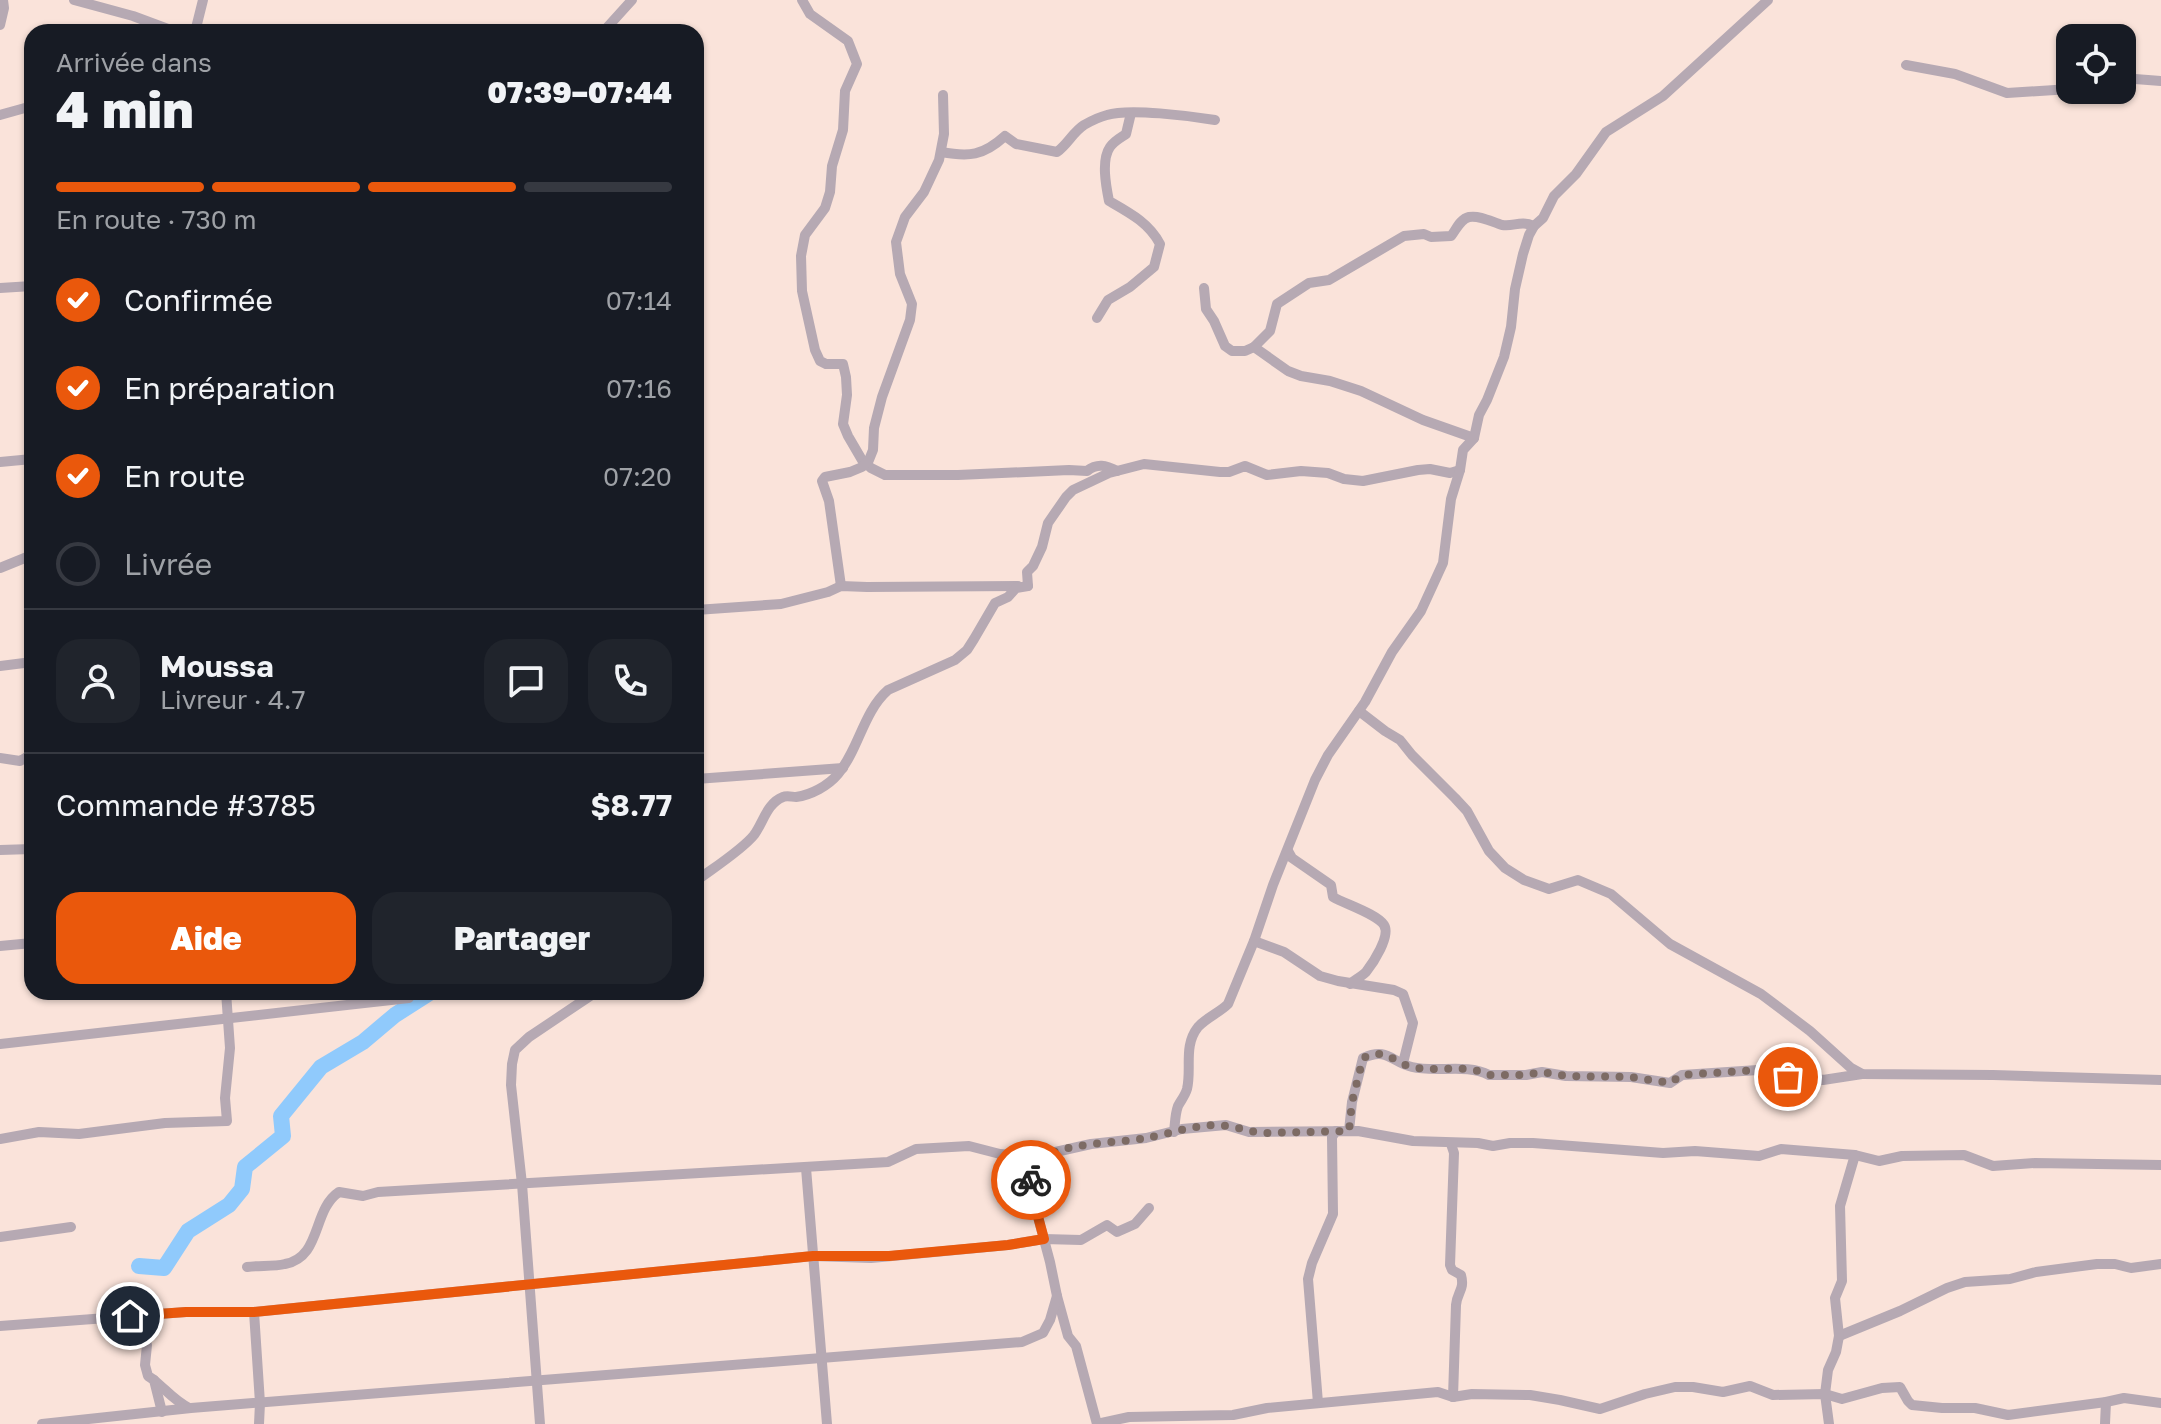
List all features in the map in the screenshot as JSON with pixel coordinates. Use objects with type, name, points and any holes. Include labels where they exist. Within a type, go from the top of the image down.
[{"type":"street","points":[[0,25],[3,0]]},
{"type":"street","points":[[74,0],[154,24]]},
{"type":"street","points":[[197,24],[203,0]]},
{"type":"street","points":[[610,24],[632,0]]},
{"type":"street","points":[[802,0],[810,14],[848,41],[857,64],[845,91],[843,130],[832,166],[830,192],[825,208],[805,235],[801,256],[802,291],[815,350],[820,361],[843,364],[847,395],[843,424],[866,463],[885,475],[1087,471],[1094,465],[1117,471]]},
{"type":"street","points":[[1174,1132],[1177,1108],[1187,1088],[1191,1039],[1213,1013],[1228,1004],[1315,780],[1392,652],[1421,611],[1443,563],[1451,499],[1463,450],[1474,438],[1479,415],[1504,357],[1523,254],[1534,226],[1606,132],[1663,96],[1768,0]]},
{"type":"street","points":[[1906,65],[1955,74],[2007,93],[2056,90]]},
{"type":"street","points":[[2136,79],[2161,81]]},
{"type":"street","points":[[841,586],[829,501],[822,481],[825,477],[850,472],[866,463],[873,450],[874,428],[882,397],[910,320],[912,304],[900,274],[896,242],[905,217],[924,192],[941,152],[943,95]]},
{"type":"street","points":[[0,115],[24,108]]},
{"type":"street","points":[[941,152],[955,155],[983,152],[1005,136],[1016,144],[1057,152],[1087,123],[1109,113],[1215,120]]},
{"type":"street","points":[[1097,318],[1108,300],[1154,267],[1160,244],[1153,230],[1109,201],[1106,189],[1105,155],[1112,143],[1126,134],[1131,113]]},
{"type":"street","points":[[1204,288],[1206,309],[1225,346],[1232,351],[1245,351],[1254,347],[1270,331],[1274,307],[1280,301],[1309,283],[1339,275],[1404,236],[1451,236],[1469,217],[1500,224],[1522,222],[1534,226]]},
{"type":"street","points":[[0,288],[24,286]]},
{"type":"street","points":[[1254,347],[1288,371],[1361,391],[1423,420],[1474,438]]},
{"type":"street","points":[[0,462],[24,460]]},
{"type":"street","points":[[1028,586],[1027,572],[1042,547],[1048,523],[1066,497],[1096,478],[1117,471],[1144,464],[1220,472],[1245,466],[1267,475],[1301,471],[1363,481],[1418,470],[1450,473],[1460,470]]},
{"type":"street","points":[[0,568],[24,558]]},
{"type":"street","points":[[704,609],[781,604],[841,586],[1028,586]]},
{"type":"street","points":[[704,875],[753,836],[767,811],[783,797],[797,797],[829,783],[843,768],[881,696],[919,674],[955,660],[967,650],[995,603],[1008,597],[1016,588],[1028,586]]},
{"type":"street","points":[[0,666],[24,663]]},
{"type":"street","points":[[1359,711],[1400,740],[1455,798],[1472,818],[1489,851],[1505,868],[1541,888],[1549,889],[1578,880],[1611,894],[1670,944],[1761,994],[1862,1074]]},
{"type":"street","points":[[0,758],[20,761],[24,759]]},
{"type":"street","points":[[704,778],[843,768]]},
{"type":"street","points":[[0,850],[24,849]]},
{"type":"street","points":[[1288,851],[1292,858],[1331,885],[1333,897],[1384,924],[1384,941],[1378,953],[1366,972],[1350,984]]},
{"type":"street","points":[[1254,941],[1284,952],[1320,976],[1403,994],[1413,1023],[1403,1063]]},
{"type":"street","points":[[0,946],[24,944]]},
{"type":"street","points":[[0,1139],[39,1132],[79,1134],[165,1123],[227,1121],[225,1098],[230,1048],[227,1000]]},
{"type":"street","points":[[0,1044],[391,1000]]},
{"type":"street","points":[[540,1424],[522,1184],[511,1085],[515,1050],[584,1000]]},
{"type":"street","points":[[1349,1131],[1352,1102],[1363,1058],[1377,1054],[1388,1055],[1412,1067],[1467,1069],[1489,1075],[1542,1072],[1566,1076],[1631,1077],[1670,1083],[1682,1075],[1758,1070],[1823,1080],[1862,1074],[2161,1080]]},
{"type":"street","points":[[1031,1163],[1042,1155],[1091,1144],[1226,1125],[1249,1132],[1349,1131],[1413,1141],[1493,1146],[1533,1143],[1663,1153],[1695,1151],[1759,1156],[1781,1149],[1855,1155],[1879,1161],[1902,1156],[1964,1155],[1993,1166],[2035,1163],[2161,1165]]},
{"type":"street","points":[[1318,1403],[1308,1279],[1333,1214],[1332,1137],[1336,1131]]},
{"type":"street","points":[[1451,1144],[1454,1153],[1450,1265],[1461,1275],[1463,1288],[1456,1305],[1453,1397]]},
{"type":"street","points":[[247,1267],[288,1264],[309,1251],[331,1198],[339,1192],[363,1196],[378,1192],[806,1168],[888,1162],[916,1149],[969,1146],[1023,1156],[1031,1163]]},
{"type":"street","points":[[1829,1424],[1825,1394],[1828,1370],[1839,1336],[1835,1298],[1842,1281],[1840,1206],[1855,1155]]},
{"type":"street","points":[[1031,1163],[1030,1187],[1057,1296],[1068,1336],[1076,1346],[1097,1424],[1129,1417],[1233,1415],[1267,1408],[1438,1392],[1453,1397],[1472,1394],[1530,1395],[1600,1409],[1675,1387],[1723,1392],[1750,1386],[1783,1397],[1800,1393],[1825,1394],[1842,1399],[1882,1388],[1900,1387],[1912,1405],[1975,1408],[2008,1415],[2124,1398],[2161,1403]]},
{"type":"street","points":[[806,1168],[827,1424]]},
{"type":"street","points":[[0,1326],[186,1312],[254,1312],[813,1256],[889,1256],[1044,1239],[1081,1240],[1107,1225],[1117,1232],[1135,1224],[1149,1208]]},
{"type":"street","points":[[0,1237],[71,1227]]},
{"type":"street","points":[[1839,1336],[1965,1282],[2010,1279],[2036,1272],[2097,1264],[2131,1268],[2161,1264]]},
{"type":"street","points":[[42,1424],[191,1408],[1022,1342],[1043,1333],[1057,1296]]},
{"type":"street","points":[[254,1312],[259,1424]]},
{"type":"street","points":[[130,1316],[147,1345],[145,1365],[148,1376],[175,1401],[191,1408]]},
{"type":"street","points":[[154,1380],[162,1412]]},
{"type":"street","points":[[2105,1424],[2106,1402]]},
{"type":"waterway","points":[[139,1266],[164,1268],[188,1231],[229,1205],[242,1189],[245,1167],[283,1136],[281,1116],[321,1067],[363,1042],[418,1000]]},
{"type":"way so far","points":[[1031,1180],[1031,1163],[1042,1155],[1182,1129],[1226,1125],[1263,1133],[1349,1131],[1361,1065],[1363,1058],[1369,1055],[1388,1055],[1412,1067],[1467,1069],[1489,1075],[1542,1072],[1566,1076],[1631,1077],[1670,1083],[1682,1075],[1758,1070],[1788,1077]]},
{"type":"route","points":[[130,1316],[254,1312],[813,1256],[871,1258],[1008,1245],[1044,1239],[1030,1187],[1031,1180]]}]
